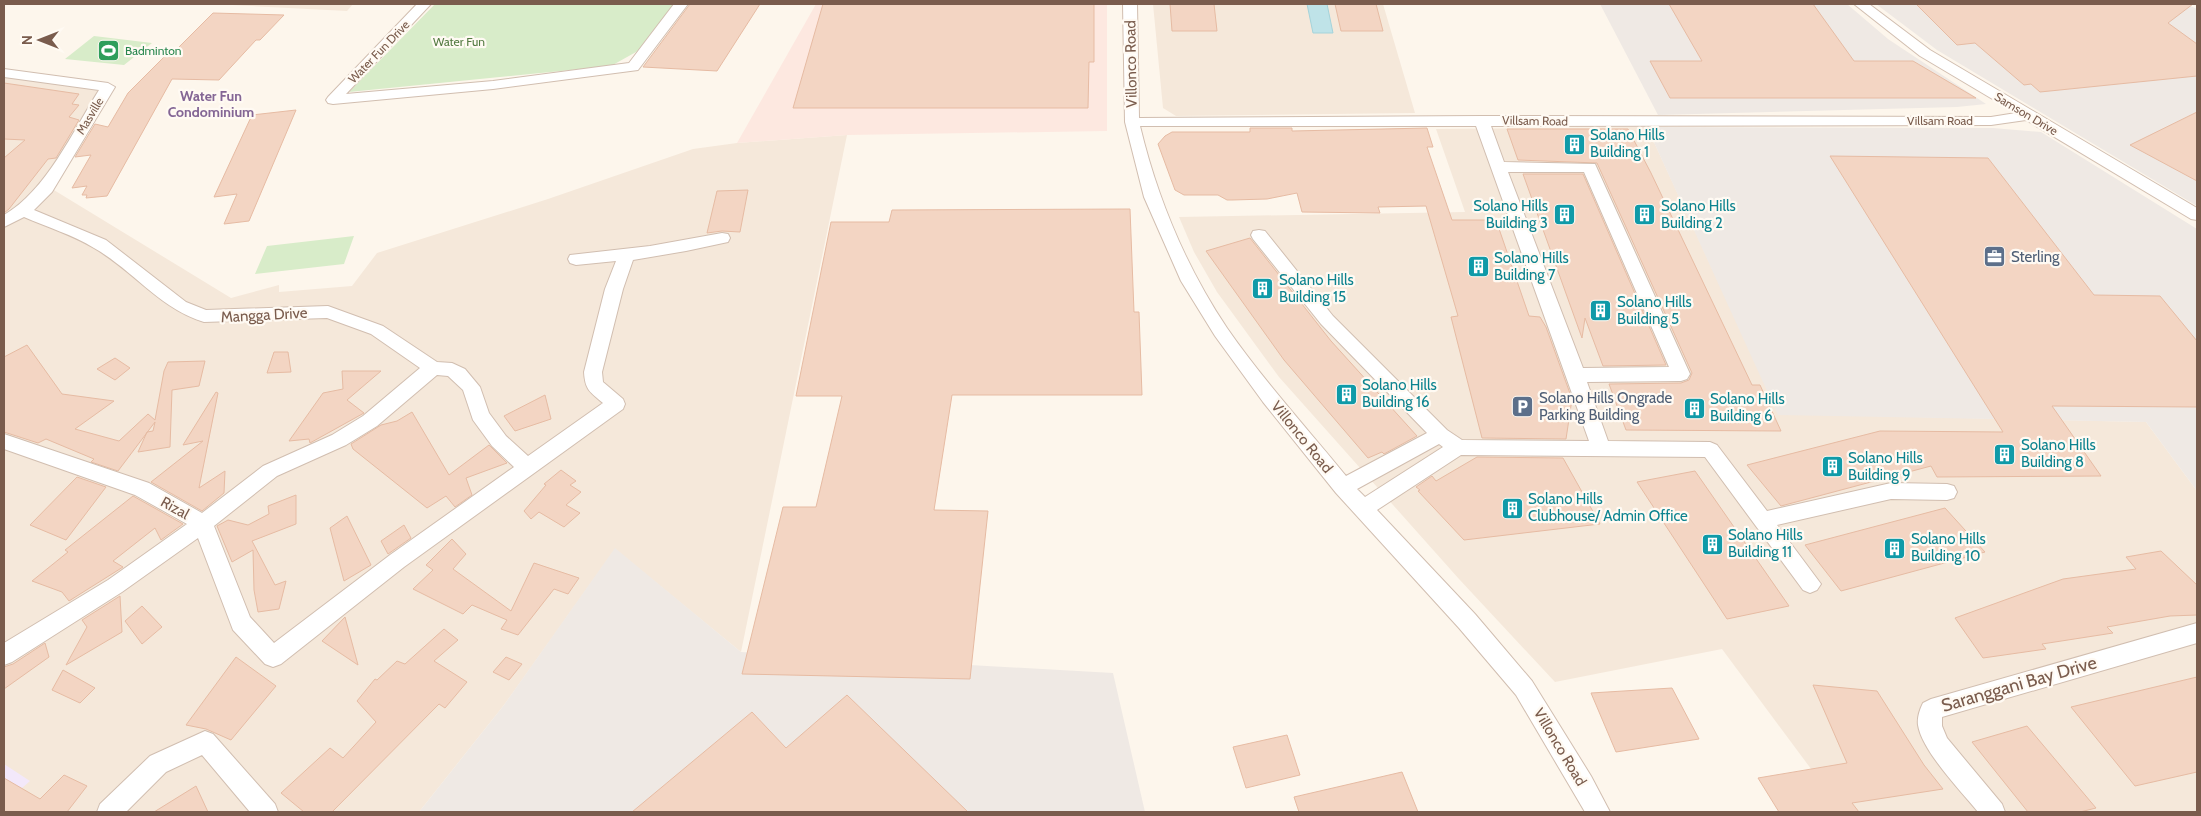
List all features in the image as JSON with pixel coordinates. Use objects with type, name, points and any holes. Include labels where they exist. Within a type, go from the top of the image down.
[{"type":"street","name":"Water Fun Drive","points":[[424,4],[333,100],[493,85],[633,67],[681,4]]},
{"type":"street","name":"Villonco Road","points":[[1130,4],[1132,122],[1152,197],[1190,281],[1220,332],[1343,487],[1466,621],[1524,688],[1598,812]]},
{"type":"street","name":"Samson Drive","points":[[1861,4],[1925,53],[2197,215]]},
{"type":"street","name":"Masville","points":[[4,73],[108,87],[46,188],[23,211],[4,222]]},
{"type":"street","name":"Villsam Road","points":[[1132,122],[1481,120],[1649,122],[1981,121],[2012,120],[2027,115]]},
{"type":"street","points":[[1481,120],[1576,375],[1601,448]]},
{"type":"street","points":[[1498,167],[1590,167],[1681,374],[1576,375]]},
{"type":"street","name":"Mangga Drive","points":[[23,211],[100,244],[186,310],[212,317],[259,313],[328,312],[377,330],[432,368],[452,370],[459,374],[471,386],[480,415],[499,441],[528,468]]},
{"type":"street","points":[[1258,235],[1327,320],[1440,435],[1458,447],[1710,450],[1810,584]]},
{"type":"street","points":[[576,259],[626,256],[682,248],[722,238]]},
{"type":"street","points":[[528,468],[616,404],[594,385],[593,372],[614,290],[626,256]]},
{"type":"street","points":[[4,655],[115,586],[203,523],[270,471],[298,456],[339,440],[370,421],[432,368]]},
{"type":"street","points":[[1343,487],[1440,435]]},
{"type":"street","name":"Rizal","points":[[4,442],[142,489],[203,523],[241,623],[273,657],[397,561],[528,468]]},
{"type":"street","points":[[1363,509],[1458,447]]},
{"type":"street","points":[[1375,469],[1394,489]]},
{"type":"street","points":[[1762,520],[1891,491],[1947,492]]},
{"type":"street","name":"Saranggani Bay Drive","points":[[1993,812],[1939,746],[1930,726],[1931,710],[2197,633]]},
{"type":"street","points":[[109,812],[158,764],[205,742],[266,812]]},
{"type":"shaded area","points":[[213,4],[353,4],[347,11]]},
{"type":"shaded area","points":[[816,4],[1107,4],[1107,131],[847,135],[737,143]]},
{"type":"shaded area","points":[[1153,4],[1383,4],[1415,113],[1176,116],[1163,108]]},
{"type":"shaded area","points":[[1600,4],[1847,4],[1888,39],[1986,104],[1957,107],[1658,115]]},
{"type":"shaded area","points":[[1876,4],[2186,4],[2197,9],[2197,206],[1937,50]]},
{"type":"shaded area","points":[[4,77],[101,90],[44,184],[231,298],[279,285],[279,292],[352,286],[377,253],[548,199],[693,149],[737,143],[847,135],[741,652],[615,549],[504,705],[419,812],[4,812]]},
{"type":"shaded area","points":[[1647,127],[1779,414],[2146,422],[2197,491],[2197,812],[1843,812],[1722,649],[1555,682],[1459,579],[1279,377],[1217,292],[1194,252],[1179,217],[1465,212],[1436,129]]},
{"type":"shaded area","points":[[1647,127],[1993,128],[2041,132],[2197,229],[2197,491],[2146,422],[1778,415]]},
{"type":"shaded area","points":[[615,548],[741,652],[1113,673],[1145,812],[419,812],[504,705]]},
{"type":"shaded area","points":[[4,764],[30,781],[4,804]]},
{"type":"green space","name":"Water Fun","points":[[435,4],[675,4],[649,40],[636,52],[611,66],[349,92]]},
{"type":"green space","name":"Badminton","points":[[94,36],[152,43],[124,65],[65,59]]},
{"type":"green space","points":[[354,236],[344,264],[255,274],[267,246]]},
{"type":"water","points":[[1307,4],[1327,4],[1333,33],[1313,33]]},
{"type":"building","points":[[690,4],[760,4],[717,71],[643,67]]},
{"type":"building","points":[[823,4],[1094,4],[1094,62],[1089,62],[1088,108],[793,108]]},
{"type":"building","points":[[1170,4],[1214,4],[1217,31],[1172,31]]},
{"type":"building","points":[[1335,4],[1376,4],[1383,31],[1341,31]]},
{"type":"building","points":[[1669,4],[1813,4],[1854,61],[1913,61],[1976,98],[1670,98],[1650,61],[1702,61]]},
{"type":"building","points":[[1916,4],[2193,4],[2168,23],[2197,44],[2197,76],[2040,92],[2031,84],[2024,85],[1975,43],[1957,45]]},
{"type":"building","points":[[213,13],[284,15],[260,40],[256,40],[219,80],[172,79],[107,196],[86,198],[87,195],[82,195],[87,186],[72,188],[91,155],[75,157],[95,124],[108,127],[128,93],[170,51],[175,51]]},
{"type":"building","points":[[4,83],[79,94],[72,104],[79,105],[69,117],[79,120],[56,158],[48,159],[4,213],[4,158],[25,140],[4,139]]},
{"type":"building","points":[[296,110],[249,221],[224,224],[237,194],[214,197],[252,115]]},
{"type":"building","points":[[2197,112],[2197,181],[2130,145]]},
{"type":"building","points":[[1250,128],[1292,128],[1292,131],[1427,128],[1433,147],[1427,147],[1452,220],[1496,220],[1529,316],[1540,317],[1546,327],[1572,399],[1566,439],[1482,438],[1451,317],[1458,316],[1426,206],[1378,207],[1380,213],[1302,212],[1297,193],[1267,199],[1227,200],[1218,195],[1184,195],[1175,190],[1158,144],[1165,136],[1172,132],[1250,132]]},
{"type":"building","points":[[1507,129],[1628,129],[1651,173],[1752,385],[1760,385],[1781,431],[1626,430],[1609,384],[1681,383],[1689,380],[1692,373],[1597,163],[1518,160]]},
{"type":"building","points":[[1830,156],[1988,158],[2094,295],[2160,296],[2197,341],[2197,407],[2052,406],[2101,476],[1937,477],[1931,466],[1781,506],[1747,465],[1880,431],[2003,432]]},
{"type":"building","points":[[1523,174],[1583,174],[1666,365],[1603,366],[1585,318],[1582,338]]},
{"type":"building","points":[[748,190],[740,232],[722,231],[707,233],[717,191]]},
{"type":"building","points":[[1130,209],[1134,312],[1139,312],[1142,395],[952,395],[934,510],[988,511],[970,679],[742,674],[783,507],[816,507],[842,396],[796,396],[831,222],[889,222],[892,210]]},
{"type":"building","points":[[1250,238],[1331,341],[1417,436],[1384,454],[1382,452],[1368,458],[1284,360],[1206,251]]},
{"type":"building","points":[[27,345],[62,394],[114,401],[75,429],[119,441],[148,414],[155,420],[164,371],[168,362],[205,361],[199,386],[172,390],[170,447],[138,452],[146,433],[118,471],[91,462],[94,459],[46,439],[38,443],[4,432],[4,357]],"holes":[[[155,422],[153,431],[148,432]]]},
{"type":"building","points":[[274,352],[288,352],[291,372],[267,373]]},
{"type":"building","points":[[115,358],[130,368],[115,380],[97,369]]},
{"type":"building","points":[[342,371],[381,371],[347,400],[364,413],[310,443],[309,439],[289,441],[323,393],[343,389]]},
{"type":"building","points":[[216,392],[218,393],[199,488],[225,471],[224,493],[202,511],[151,482],[203,441],[183,445]]},
{"type":"building","points":[[545,395],[551,419],[515,431],[504,416]]},
{"type":"building","points":[[412,412],[449,475],[489,445],[507,463],[466,478],[472,495],[455,507],[446,496],[427,508],[353,449],[351,444],[381,425],[397,421]]},
{"type":"building","name":"Solano Hills Clubhouse/ Admin Office","points":[[1477,457],[1563,458],[1600,524],[1464,540],[1416,487],[1432,476],[1436,481]]},
{"type":"building","points":[[561,470],[576,481],[570,485],[581,492],[566,505],[580,513],[564,527],[539,512],[531,519],[524,511],[546,485],[544,484]]},
{"type":"building","name":"Solano Hills Building 11","points":[[1695,471],[1789,606],[1727,619],[1637,482]]},
{"type":"building","points":[[77,477],[106,487],[66,540],[30,525]]},
{"type":"building","points":[[296,495],[296,524],[252,541],[275,585],[286,581],[279,609],[258,612],[254,590],[253,550],[232,562],[217,526],[228,520],[248,525],[269,514],[268,506]]},
{"type":"building","points":[[133,496],[183,524],[161,540],[155,528],[113,561],[123,567],[69,601],[62,592],[32,581],[68,552],[65,550]]},
{"type":"building","name":"Solano Hills Building 10","points":[[1945,508],[1985,552],[1841,591],[1805,545]]},
{"type":"building","points":[[347,516],[371,565],[344,581],[330,528]]},
{"type":"building","points":[[404,525],[411,538],[388,554],[381,541]]},
{"type":"building","points":[[452,539],[466,554],[453,569],[511,611],[534,563],[579,578],[568,594],[554,589],[518,635],[501,629],[507,620],[472,605],[463,614],[413,589],[433,570],[426,565]]},
{"type":"building","points":[[2161,551],[2197,585],[2197,615],[2170,616],[2107,627],[2113,633],[2042,644],[2046,649],[1983,658],[1955,618],[2063,579],[2136,569],[2126,557]]},
{"type":"building","points":[[120,596],[122,632],[66,665],[87,627],[82,620]]},
{"type":"building","points":[[142,606],[162,627],[142,644],[125,621]]},
{"type":"building","points":[[345,617],[358,665],[322,641]]},
{"type":"building","points":[[444,629],[458,640],[434,661],[467,682],[445,708],[439,704],[332,812],[304,812],[281,793],[330,748],[343,758],[376,722],[357,701],[375,679],[377,680],[397,661],[405,664]]},
{"type":"building","points":[[45,643],[49,657],[4,689],[4,667],[13,664]]},
{"type":"building","points":[[236,657],[276,686],[231,740],[206,729],[186,725]]},
{"type":"building","points":[[506,657],[522,664],[509,680],[493,672]]},
{"type":"building","points":[[63,670],[95,688],[80,703],[52,690]]},
{"type":"building","points":[[2197,677],[2197,772],[2135,786],[2071,707]]},
{"type":"building","points":[[1813,685],[1877,691],[1924,765],[1943,789],[1852,803],[1859,812],[1779,812],[1758,778],[1847,763]]},
{"type":"building","points":[[1672,688],[1699,739],[1616,752],[1591,693]]},
{"type":"building","points":[[847,695],[968,812],[632,812],[752,712],[786,748]]},
{"type":"building","points":[[2027,726],[2096,808],[2080,812],[2028,812],[1972,742]]},
{"type":"building","points":[[1287,735],[1300,775],[1246,788],[1233,747]]},
{"type":"building","points":[[1402,772],[1418,812],[1299,812],[1294,797]]},
{"type":"building","points":[[64,775],[87,786],[67,812],[4,812],[4,778],[40,799]]},
{"type":"building","points":[[196,786],[208,812],[154,812]]},
{"type":"place","name":"Badminton","points":[[109,51]]},
{"type":"place","name":"Solano Hills Building 1","points":[[1574,144]]},
{"type":"place","name":"Solano Hills Building 3","points":[[1564,215]]},
{"type":"place","name":"Solano Hills Building 2","points":[[1645,215]]},
{"type":"place","name":"Sterling","points":[[1995,257]]},
{"type":"place","name":"Solano Hills Building 7","points":[[1478,267]]},
{"type":"place","name":"Solano Hills Building 15","points":[[1263,289]]},
{"type":"place","name":"Solano Hills Building 5","points":[[1601,311]]},
{"type":"place","name":"Solano Hills Building 16","points":[[1346,394]]},
{"type":"place","name":"Solano Hills Ongrade Parking Building","points":[[1523,407]]},
{"type":"place","name":"Solano Hills Building 6","points":[[1694,408]]},
{"type":"place","name":"Solano Hills Building 8","points":[[2005,454]]},
{"type":"place","name":"Solano Hills Building 9","points":[[1832,467]]},
{"type":"place","name":"Solano Hills Clubhouse/ Admin Office","points":[[1512,508]]},
{"type":"place","name":"Solano Hills Building 11","points":[[1712,544]]},
{"type":"place","name":"Solano Hills Building 10","points":[[1895,548]]},
{"type":"district","name":"Water Fun Condominium","points":[[211,104]]}]
